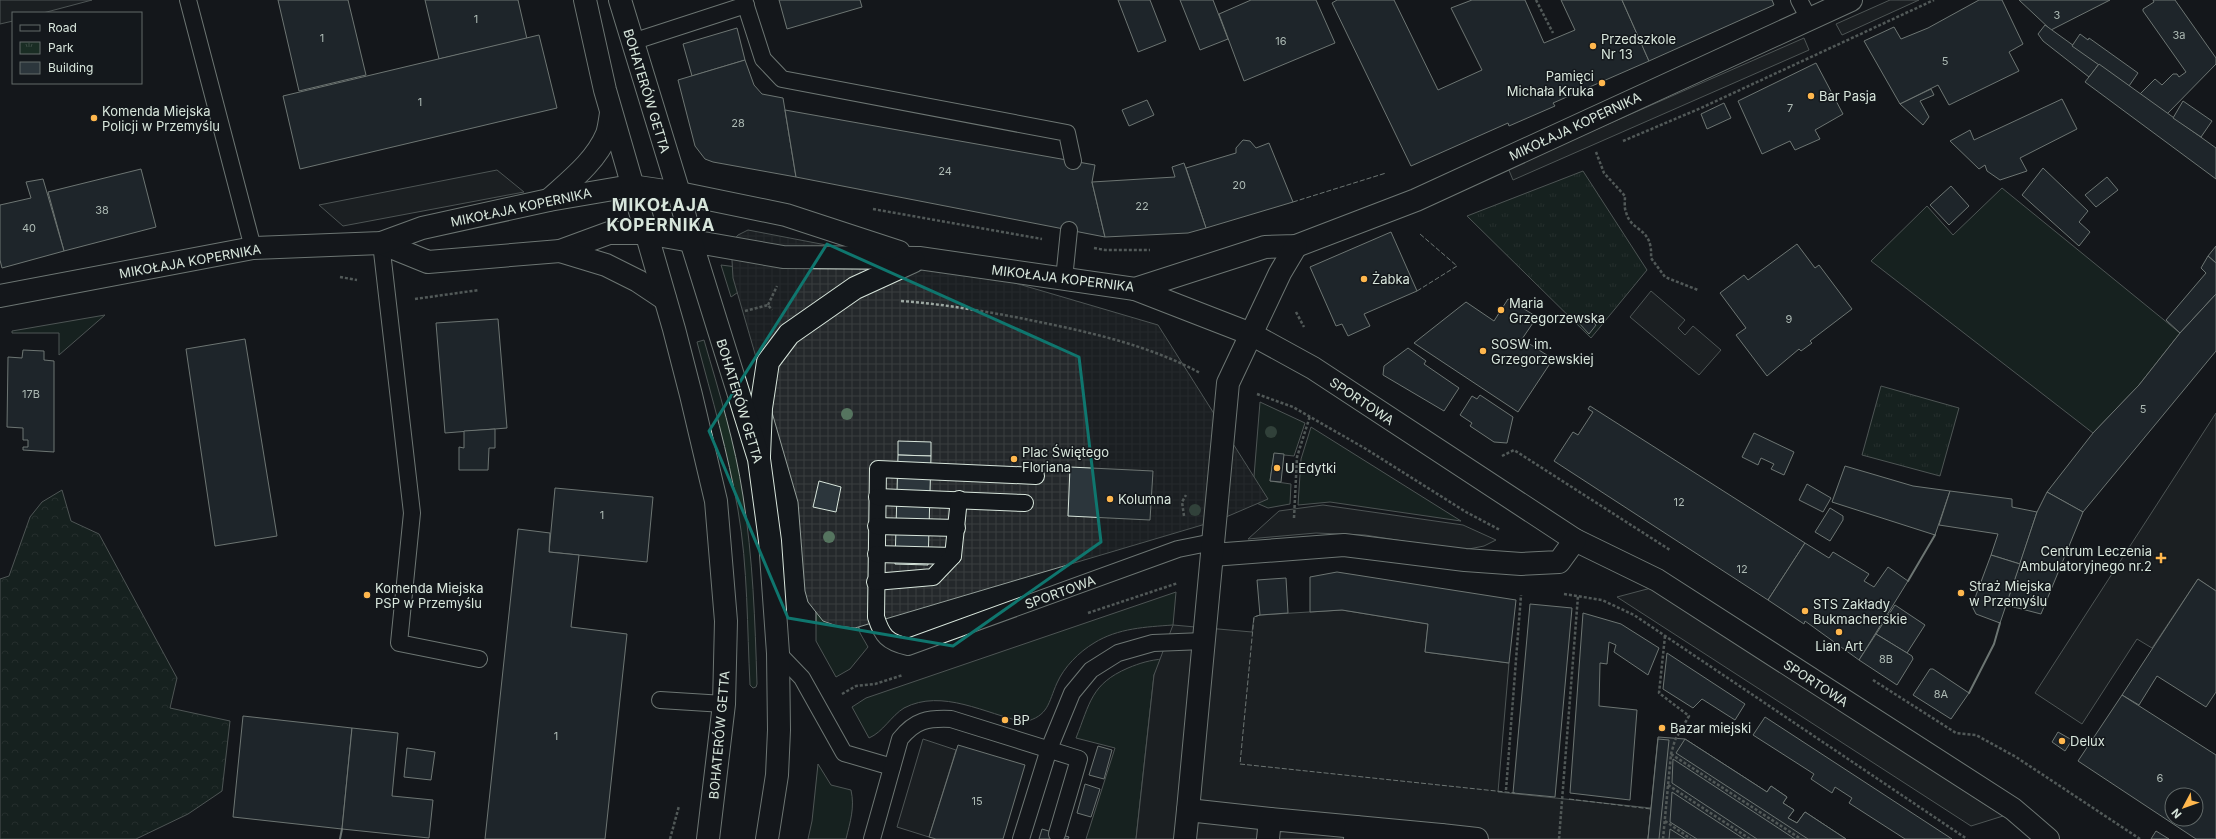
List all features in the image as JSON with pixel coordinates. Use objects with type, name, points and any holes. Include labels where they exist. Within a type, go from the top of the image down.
[{"type":"street","name":"BOHATERÓW GETTA","points":[[586,0],[611,113],[691,395],[716,501],[726,621],[724,704],[708,839]]},
{"type":"street","name":"BOHATERÓW GETTA","points":[[620,0],[679,193],[691,241],[759,459],[770,541],[778,653],[779,730],[777,775],[767,839]]},
{"type":"street","name":"MIKOŁAJA KOPERNIKA","points":[[381,243],[428,262],[560,251],[609,233],[646,234],[783,257],[919,258],[1135,289],[1265,247],[1296,246],[1416,200],[1851,0]]},
{"type":"street","points":[[549,200],[574,178],[599,149],[607,134],[611,113]]},
{"type":"street","name":"MIKOŁAJA KOPERNIKA","points":[[0,296],[253,248],[381,243],[422,228],[549,200],[631,186],[679,193],[786,215],[919,258]]},
{"type":"street","points":[[1185,839],[1228,383],[1280,273],[1296,246]]},
{"type":"street","name":"MIKOŁAJA KOPERNIKA","points":[[560,251],[606,265],[638,281],[665,299]]},
{"type":"street","points":[[759,459],[761,408],[768,362],[789,334],[855,288],[919,258]]},
{"type":"street","name":"SPORTOWA","points":[[1135,289],[1251,334],[1313,368],[1575,540],[1657,580],[2013,809],[2041,837]]},
{"type":"street","name":"SPORTOWA","points":[[1212,549],[1293,549],[1344,545],[1465,560],[1521,564],[1559,562],[1575,540]]},
{"type":"street","points":[[1188,810],[1269,829],[1477,839]]},
{"type":"lane","points":[[188,0],[253,248]]},
{"type":"lane","points":[[1799,0],[1809,19]]},
{"type":"lane","points":[[632,42],[745,3],[763,59],[782,79],[1067,133],[1073,161]]},
{"type":"lane","points":[[1064,279],[1068,237]]},
{"type":"lane","points":[[381,243],[412,512],[399,642],[479,658]]},
{"type":"lane","points":[[959,499],[953,556],[933,577],[875,582],[876,497],[878,469],[1036,476]]},
{"type":"lane","points":[[876,497],[959,499],[1024,503]]},
{"type":"lane","points":[[876,526],[957,528]]},
{"type":"lane","name":"SPORTOWA","points":[[875,582],[876,617],[881,633],[894,644],[908,647],[1178,549],[1212,549]]},
{"type":"lane","points":[[876,554],[953,556]]},
{"type":"lane","points":[[1021,839],[1049,749],[1072,693],[1091,670],[1118,653],[1153,643],[1204,641]]},
{"type":"lane","points":[[778,653],[802,678],[844,753],[892,767]]},
{"type":"lane","points":[[660,700],[724,704]]},
{"type":"lane","points":[[872,839],[900,739],[908,728],[919,722],[934,718],[951,719],[1079,759],[1057,834]]},
{"type":"path","points":[[1536,0],[1553,33]]},
{"type":"path","points":[[1596,152],[1604,173],[1625,196],[1626,212],[1649,238],[1651,258],[1665,277],[1698,290]]},
{"type":"path","points":[[871,209],[1068,237],[1105,250],[1154,250]]},
{"type":"path","points":[[336,276],[362,280],[398,299],[420,300],[481,290]]},
{"type":"path","points":[[894,301],[962,307],[1070,328],[1128,344],[1293,407],[1366,448],[1466,512],[1519,540],[1522,589],[1506,790]]},
{"type":"path","points":[[741,312],[768,304],[776,316]]},
{"type":"path","points":[[1293,549],[1297,457],[1310,416]]},
{"type":"path","points":[[1558,593],[1602,600],[1634,615],[1967,839]]},
{"type":"path","points":[[1559,839],[1578,596]]},
{"type":"path","points":[[1663,839],[1671,754],[1675,740],[1689,716],[1658,693],[1665,636]]},
{"type":"path","points":[[837,696],[856,686]]},
{"type":"path","points":[[1671,754],[1801,839]]},
{"type":"path","points":[[1668,785],[1750,839]]},
{"type":"path","points":[[670,839],[680,802]]},
{"type":"path","points":[[1664,821],[1692,839]]},
{"type":"highlighted area","points":[[827,244],[1079,357],[1101,542],[953,646],[788,618],[709,431]]},
{"type":"green space","points":[[1583,171],[1647,270],[1591,338],[1467,216]]},
{"type":"green space","points":[[2002,188],[2180,333],[2139,385],[2093,433],[1871,261],[1927,206],[1953,235]]},
{"type":"green space","points":[[721,265],[769,271],[731,297]]},
{"type":"green space","points":[[105,315],[59,355],[59,333],[12,333],[12,331]]},
{"type":"green space","points":[[704,340],[721,398],[740,476],[753,590],[757,684],[756,687],[753,688],[750,685],[744,554],[738,510],[725,447],[697,342]]},
{"type":"green space","points":[[1881,386],[1959,408],[1940,476],[1862,455]]},
{"type":"green space","points":[[1260,402],[1305,423],[1294,456],[1274,454],[1270,481],[1291,484],[1290,504],[1268,508],[1252,501]]},
{"type":"green space","points":[[1311,427],[1461,521],[1330,502],[1298,505],[1301,459]]},
{"type":"green space","points":[[62,490],[71,521],[99,534],[177,678],[170,708],[230,721],[222,791],[188,814],[136,839],[0,839],[0,579],[9,576],[30,517],[42,502]]},
{"type":"green space","points":[[1176,592],[1173,625],[1122,631],[1094,643],[1078,655],[1068,666],[1060,677],[1049,703],[1043,712],[1038,716],[1024,722],[964,704],[933,701],[919,703],[904,708],[899,711],[879,732],[869,738],[852,707],[866,698]]},
{"type":"green space","points":[[816,607],[857,619],[860,633],[868,647],[850,669],[836,677],[816,641]]},
{"type":"green space","points":[[1163,659],[1154,675],[1136,839],[1086,839],[1115,748],[1076,738],[1089,705],[1099,688],[1116,674],[1141,663]]},
{"type":"green space","points":[[818,764],[831,785],[851,790],[852,809],[846,839],[808,839],[812,821]]},
{"type":"shaded area","points":[[0,0],[92,0],[47,12],[12,12],[12,21],[0,24]]},
{"type":"shaded area","points":[[1890,0],[1919,0],[1842,35],[1836,24]]},
{"type":"shaded area","points":[[1804,38],[1809,50],[1513,180],[1508,168]]},
{"type":"shaded area","points":[[497,170],[524,192],[343,226],[319,205]]},
{"type":"shaded area","name":"Plac Świętego Floriana","points":[[748,230],[998,278],[1158,325],[1268,499],[1219,520],[855,628],[837,626],[823,621],[808,602],[805,591],[798,502],[733,278],[731,243],[738,235]]},
{"type":"shaded area","points":[[1651,291],[1685,320],[1678,328],[1685,335],[1693,326],[1721,350],[1699,375],[1630,317]]},
{"type":"shaded area","points":[[2216,413],[2216,591],[2198,579],[2152,648],[2137,639],[2082,724],[2035,693]]},
{"type":"shaded area","points":[[1323,505],[1463,525],[1496,540],[1484,546],[1469,549],[1453,549],[1365,535],[1316,533],[1248,539],[1279,511]]},
{"type":"shaded area","points":[[1651,588],[2003,816],[1971,826],[1617,597]]},
{"type":"shaded area","points":[[1342,610],[1428,624],[1425,652],[1509,663],[1498,792],[1651,808],[1648,839],[1136,839],[1154,675],[1173,625],[1252,632],[1254,617],[1260,615]]},
{"type":"shaded area","points":[[923,739],[956,750],[929,837],[897,827]]},
{"type":"building","points":[[278,0],[348,0],[366,75],[299,91]]},
{"type":"building","points":[[425,0],[518,0],[527,39],[439,59]]},
{"type":"building","points":[[779,0],[860,0],[862,7],[787,29]]},
{"type":"building","points":[[1118,0],[1150,0],[1166,41],[1138,52]]},
{"type":"building","points":[[1180,0],[1213,0],[1228,39],[1200,50]]},
{"type":"building","points":[[1251,0],[1316,0],[1335,43],[1244,81],[1219,14]]},
{"type":"building","points":[[1337,0],[1394,0],[1438,90],[1482,70],[1451,8],[1472,0],[1525,0],[1544,43],[1575,30],[1561,0],[1622,0],[1649,61],[1553,103],[1555,106],[1509,126],[1508,123],[1411,166],[1332,3]]},
{"type":"building","points":[[1622,0],[1772,0],[1774,5],[1649,61]]},
{"type":"building","points":[[1979,0],[2002,0],[2023,44],[2009,52],[2019,71],[1949,105],[1938,85],[1900,104],[1864,41],[1894,27],[1901,39],[1928,28]]},
{"type":"building","points":[[2019,0],[2110,0],[2051,30]]},
{"type":"building","points":[[2153,0],[2175,0],[2216,58],[2216,64],[2167,114],[2140,94],[2155,79],[2162,85],[2173,74],[2177,74],[2179,77],[2186,72],[2143,11],[2143,9],[2154,2]]},
{"type":"building","points":[[2045,25],[2099,64],[2089,77],[2043,41],[2038,34]]},
{"type":"building","points":[[737,28],[745,60],[692,76],[683,44]]},
{"type":"building","points":[[2080,34],[2088,40],[2089,38],[2138,73],[2129,86],[2072,46]]},
{"type":"building","points":[[539,35],[557,108],[300,169],[283,96]]},
{"type":"building","points":[[745,60],[754,85],[762,94],[783,98],[796,177],[713,162],[705,159],[695,146],[678,80]]},
{"type":"building","points":[[1816,63],[1843,114],[1815,130],[1820,139],[1795,150],[1790,141],[1762,154],[1738,101]]},
{"type":"building","points":[[2099,64],[2216,148],[2216,179],[2085,82]]},
{"type":"building","points":[[1931,89],[1934,95],[1920,101],[1929,117],[1923,125],[1900,104]]},
{"type":"building","points":[[2062,99],[2077,129],[2020,158],[2027,171],[2000,180],[1987,171],[1985,165],[1979,169],[1950,141],[1970,130],[1974,140]]},
{"type":"building","points":[[1147,100],[1154,115],[1129,126],[1122,110]]},
{"type":"building","points":[[2183,101],[2212,121],[2201,137],[2173,118]]},
{"type":"building","points":[[1724,103],[1731,118],[1707,129],[1701,114]]},
{"type":"building","points":[[785,110],[1095,165],[1092,182],[1105,237],[796,177]]},
{"type":"building","points":[[1243,140],[1250,141],[1256,148],[1269,143],[1293,202],[1206,228],[1186,168],[1236,153],[1236,148]]},
{"type":"building","points":[[1184,163],[1206,228],[1188,233],[1105,237],[1092,182],[1175,177],[1172,167]]},
{"type":"building","points":[[2043,168],[2088,211],[2079,222],[2090,232],[2079,246],[2022,195]]},
{"type":"building","points":[[141,169],[156,227],[64,251],[48,192]]},
{"type":"building","points":[[2107,177],[2118,190],[2096,207],[2085,195]]},
{"type":"building","points":[[43,179],[64,251],[2,268],[0,260],[0,205],[31,198],[26,182]]},
{"type":"building","points":[[1951,186],[1969,206],[1949,225],[1930,205]]},
{"type":"building","name":"Żabka","points":[[1391,232],[1417,291],[1364,314],[1370,326],[1348,336],[1342,324],[1336,326],[1310,267]]},
{"type":"building","points":[[1797,244],[1815,268],[1819,265],[1852,309],[1810,341],[1812,343],[1801,351],[1799,349],[1767,376],[1736,335],[1746,328],[1720,293],[1744,275],[1748,280]]},
{"type":"building","points":[[2216,246],[2216,263],[2208,256]]},
{"type":"building","points":[[2208,256],[2216,263],[2216,294],[2180,333],[2166,320],[2206,273],[2201,268]]},
{"type":"building","points":[[2216,294],[2216,351],[2083,512],[2047,492],[2093,433],[2139,385],[2180,333]]},
{"type":"building","name":"SOSW im. Grzegorzewskiej","points":[[1508,299],[1537,317],[1522,339],[1553,359],[1518,412],[1414,343],[1466,302],[1494,321]]},
{"type":"building","points":[[1584,314],[1596,325],[1589,334],[1578,322]]},
{"type":"building","points":[[498,319],[507,428],[445,433],[436,323]]},
{"type":"building","points":[[245,339],[277,536],[215,546],[186,349]]},
{"type":"building","points":[[1408,348],[1426,361],[1424,364],[1459,388],[1444,411],[1383,375],[1384,366]]},
{"type":"building","points":[[23,350],[44,351],[44,360],[54,361],[54,452],[23,450],[23,447],[28,447],[28,440],[23,440],[23,428],[7,427],[8,357],[22,358]]},
{"type":"building","points":[[1480,395],[1513,417],[1507,443],[1494,442],[1470,426],[1472,423],[1460,415],[1472,396],[1477,399]]},
{"type":"building","points":[[1590,406],[1805,543],[1768,600],[1554,461],[1573,432],[1578,435],[1593,412],[1588,409]]},
{"type":"building","points":[[495,429],[495,448],[489,448],[488,470],[459,470],[459,447],[464,448],[464,431]]},
{"type":"building","points":[[1754,433],[1794,452],[1784,475],[1771,469],[1774,464],[1761,458],[1758,465],[1742,457]]},
{"type":"building","points":[[898,441],[931,442],[931,456],[898,455]]},
{"type":"building","name":"U Edytki","points":[[1274,453],[1284,454],[1281,482],[1270,481]]},
{"type":"building","points":[[898,455],[931,456],[928,565],[895,564]]},
{"type":"building","points":[[1845,466],[1913,486],[1950,491],[1935,535],[1832,502]]},
{"type":"building","name":"Kolumna","points":[[1070,467],[1153,471],[1150,520],[1068,516]]},
{"type":"building","points":[[819,481],[841,487],[836,512],[813,507]]},
{"type":"building","points":[[1807,484],[1831,498],[1823,512],[1799,500]]},
{"type":"building","points":[[555,488],[653,497],[647,562],[549,552]]},
{"type":"building","points":[[1950,491],[2012,499],[2012,507],[2037,512],[2020,564],[1991,555],[1998,534],[1939,525]]},
{"type":"building","points":[[2047,492],[2083,512],[2041,614],[2006,605],[2037,512]]},
{"type":"building","points":[[1830,508],[1843,516],[1843,520],[1830,541],[1815,532]]},
{"type":"building","points":[[518,529],[550,533],[549,552],[579,555],[571,627],[627,634],[605,839],[485,839]]},
{"type":"building","points":[[1805,543],[1829,558],[1833,552],[1869,574],[1864,581],[1874,587],[1888,567],[1908,581],[1859,660],[1805,621],[1804,624],[1768,600]]},
{"type":"building","points":[[1991,555],[2020,564],[2000,623],[1976,614],[1972,606]]},
{"type":"building","points":[[1337,572],[1516,600],[1509,663],[1425,652],[1428,624],[1342,610],[1310,612],[1310,577]]},
{"type":"building","points":[[1286,578],[1288,613],[1260,615],[1257,580]]},
{"type":"building","points":[[2198,579],[2216,591],[2216,692],[2206,707],[2157,676],[2139,705],[2122,695]]},
{"type":"building","points":[[1530,604],[1572,608],[1555,797],[1513,793]]},
{"type":"building","points":[[1895,605],[1925,625],[1907,653],[1876,634]]},
{"type":"building","points":[[1583,613],[1621,624],[1659,648],[1648,675],[1614,652],[1616,645],[1609,642],[1607,664],[1600,663],[1599,706],[1637,710],[1630,800],[1570,793]]},
{"type":"building","points":[[1876,634],[1912,656],[1913,659],[1897,685],[1859,660]]},
{"type":"building","points":[[1667,653],[1745,704],[1735,720],[1702,699],[1693,708],[1663,689]]},
{"type":"building","points":[[1930,669],[1933,669],[1969,693],[1951,719],[1913,695]]},
{"type":"building","points":[[2122,695],[2216,755],[2216,839],[2196,839],[2178,827],[2204,827],[2204,787],[2164,787],[2164,818],[2078,761]]},
{"type":"building","points":[[243,716],[352,728],[342,829],[233,817]]},
{"type":"building","points":[[1765,717],[1952,839],[1905,839],[1849,803],[1852,798],[1835,787],[1832,793],[1811,779],[1814,774],[1753,735]]},
{"type":"building","points":[[352,728],[398,733],[392,796],[433,800],[429,838],[342,829]]},
{"type":"building","name":"Delux","points":[[2058,732],[2072,740],[2065,751],[2052,742]]},
{"type":"building","points":[[1658,737],[1685,739],[1767,792],[1771,786],[1787,797],[1783,803],[1794,810],[1788,818],[1797,823],[1805,812],[1846,839],[1648,839]]},
{"type":"building","points":[[1658,739],[1669,740],[1659,839],[1648,839]]},
{"type":"building","points":[[1685,739],[1767,792],[1771,786],[1787,797],[1783,803],[1794,810],[1788,818],[1797,823],[1805,812],[1846,839],[1808,839],[1676,753]]},
{"type":"building","points":[[958,745],[1025,765],[1003,839],[936,839],[929,837]]},
{"type":"building","points":[[1098,746],[1112,750],[1104,779],[1089,775]]},
{"type":"building","points":[[407,748],[435,752],[431,780],[404,777]]},
{"type":"building","points":[[1673,759],[1795,839],[1757,839],[1672,783]]},
{"type":"building","points":[[1085,784],[1100,789],[1091,817],[1077,813]]},
{"type":"building","points":[[1672,792],[1744,839],[1697,839],[1670,822]]},
{"type":"building","points":[[1042,829],[1069,837],[1068,839],[1039,839]]},
{"type":"building","points":[[1670,829],[1686,839],[1669,839]]},
{"type":"building","points":[[2156,831],[2169,839],[2151,839]]},
{"type":"fence","points":[[1293,202],[1386,173]]},
{"type":"fence","points":[[1417,291],[1457,266],[1420,234]]},
{"type":"fence","points":[[1260,615],[1254,617],[1240,764],[1515,793]]},
{"type":"fence","points":[[1569,799],[1651,809]]},
{"type":"wall","points":[[1908,581],[1935,535]]},
{"type":"wall","points":[[1969,693],[1994,644],[2000,623]]},
{"type":"wall","points":[[340,839],[342,829]]},
{"type":"place","name":"Przedszkole Nr 13","points":[[1593,46]]},
{"type":"place","name":"Pamięci Michała Kruka","points":[[1602,83]]},
{"type":"place","name":"Bar Pasja","points":[[1811,96]]},
{"type":"place","name":"Komenda Miejska Policji w Przemyślu","points":[[94,118]]},
{"type":"place","name":"Żabka","points":[[1364,279]]},
{"type":"place","name":"Maria Grzegorzewska","points":[[1501,310]]},
{"type":"place","name":"SOSW im. Grzegorzewskiej","points":[[1483,351]]},
{"type":"place","name":"Plac Świętego Floriana","points":[[1014,459]]},
{"type":"place","name":"U Edytki","points":[[1277,468]]},
{"type":"place","name":"Kolumna","points":[[1110,499]]},
{"type":"place","name":"Centrum Leczenia Ambulatoryjnego nr.2","points":[[2161,558]]},
{"type":"place","name":"Straż Miejska w Przemyślu","points":[[1961,593]]},
{"type":"place","name":"Komenda Miejska PSP w Przemyślu","points":[[367,595]]},
{"type":"place","name":"STS Zakłady Bukmacherskie","points":[[1805,611]]},
{"type":"place","name":"Lian Art","points":[[1839,632]]},
{"type":"place","name":"BP","points":[[1005,720]]},
{"type":"place","name":"Bazar miejski","points":[[1662,728]]},
{"type":"place","name":"Delux","points":[[2062,741]]},
{"type":"district","name":"MIKOŁAJA KOPERNIKA","points":[[661,215]]}]
